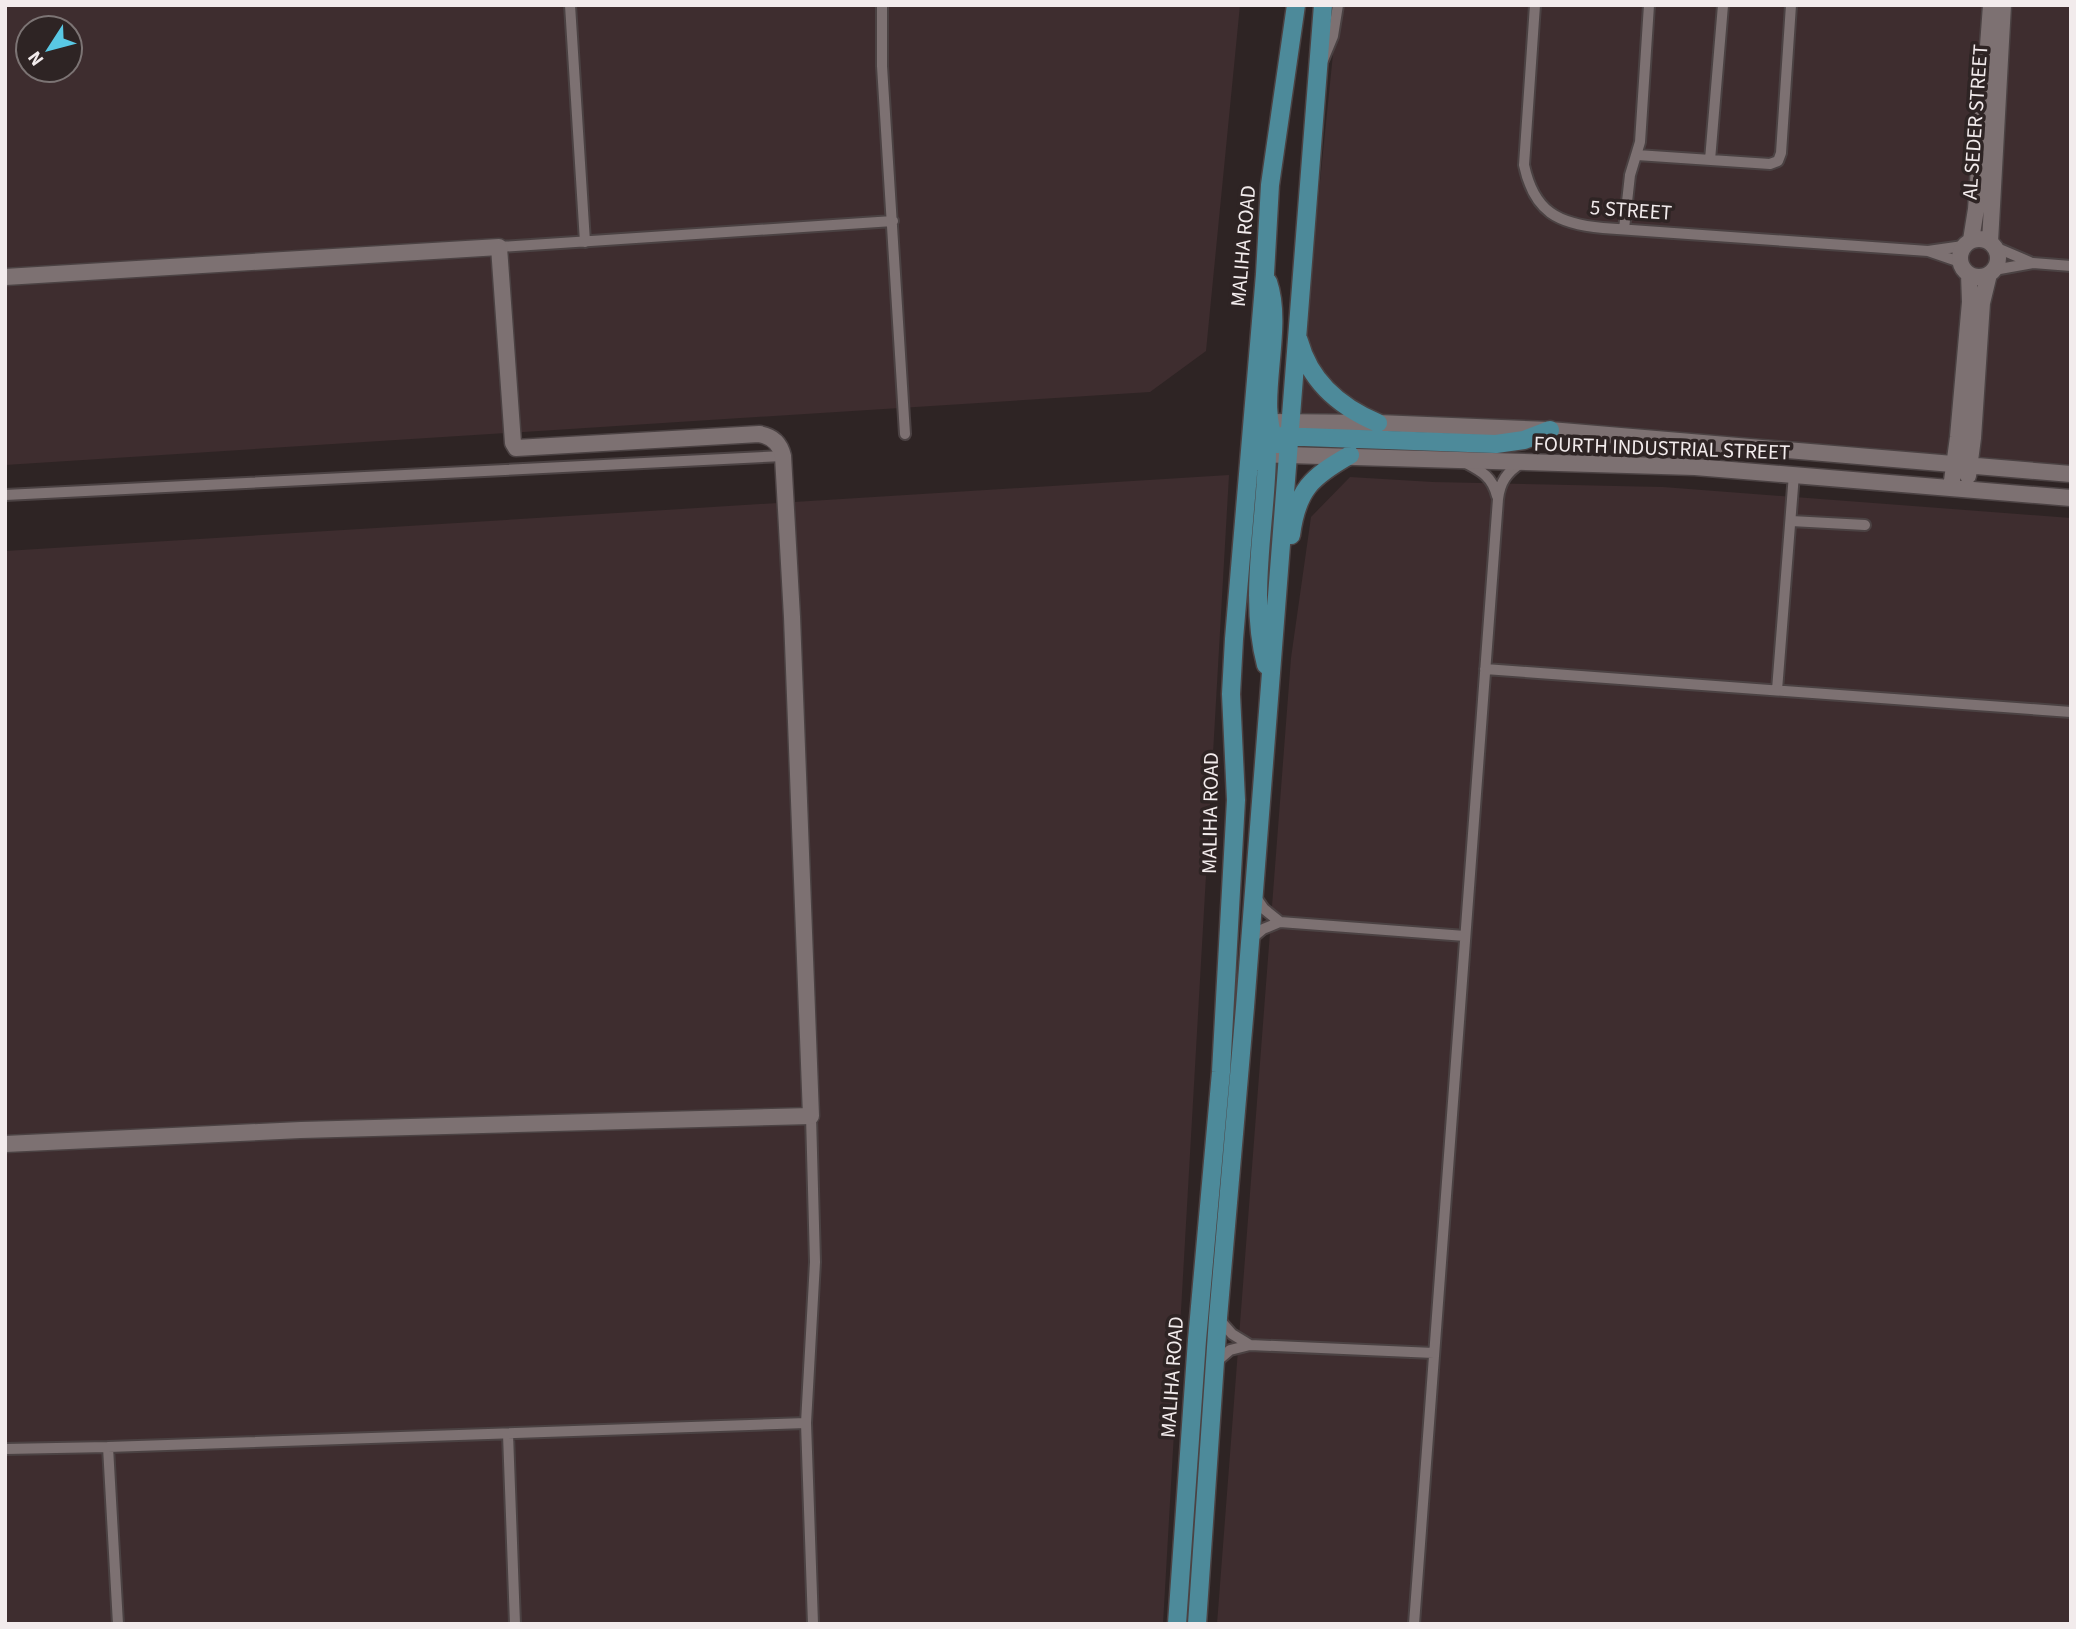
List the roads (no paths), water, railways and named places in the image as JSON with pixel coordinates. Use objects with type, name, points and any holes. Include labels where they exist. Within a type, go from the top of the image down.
[{"type":"main road","name":"MALIHA ROAD","points":[[1197,1624],[1218,1318],[1278,573],[1260,311],[1274,149],[1297,5]]},
{"type":"main road","name":"MALIHA ROAD","points":[[1177,1624],[1198,1327],[1221,1072],[1236,800],[1232,662],[1268,437],[1297,334],[1322,5]]},
{"type":"main road","name":"AL SEDER STREET","points":[[1967,243],[1976,209],[1991,5]]},
{"type":"main road","name":"AL SEDER STREET","points":[[1992,244],[2003,5]]},
{"type":"main road","points":[[1958,488],[1962,466],[1970,302],[1964,268],[1959,257],[1967,243],[1977,238],[1992,244],[1998,254],[1982,303],[1973,438],[1962,466]]},
{"type":"main road","points":[[5,277],[499,247],[513,443],[516,447],[519,449],[762,434],[776,442],[783,456],[792,617],[811,1116],[301,1130],[5,1144]]},
{"type":"main road","points":[[1964,268],[1979,277],[1991,272]]},
{"type":"main road","points":[[1297,334],[1309,368],[1329,393],[1352,410],[1378,423]]},
{"type":"main road","name":"FOURTH INDUSTRIAL STREET","points":[[1268,437],[1378,423],[1550,430],[2071,474]]},
{"type":"main road","points":[[1269,679],[1259,639],[1258,609],[1268,437],[1496,444],[1524,440],[1550,430]]},
{"type":"main road","name":"FOURTH INDUSTRIAL STREET","points":[[1268,437],[1350,456],[1695,467],[2071,498]]},
{"type":"main road","points":[[1973,438],[1987,458],[2009,470]]},
{"type":"main road","points":[[1278,573],[1288,557],[1295,508],[1304,490],[1323,471],[1350,456]]},
{"type":"street","points":[[570,5],[585,242]]},
{"type":"street","points":[[882,5],[882,66],[905,434]]},
{"type":"street","points":[[1318,68],[1329,47],[1338,5]]},
{"type":"street","name":"5 STREET","points":[[1535,5],[1524,164],[1531,188],[1545,208],[1565,222],[1577,226],[1928,251],[1967,243]]},
{"type":"street","points":[[1624,229],[1630,175],[1640,142],[1649,5]]},
{"type":"street","points":[[1710,160],[1723,5]]},
{"type":"street","points":[[1637,155],[1770,164],[1778,161],[1781,157],[1791,5]]},
{"type":"street","points":[[499,247],[893,221]]},
{"type":"street","points":[[1992,244],[2033,263]]},
{"type":"street","name":"5 STREET","points":[[1928,251],[1964,268]]},
{"type":"street","points":[[1991,272],[2033,263],[2071,266]]},
{"type":"street","points":[[5,495],[783,456]]},
{"type":"street","points":[[1462,461],[1486,474],[1494,484],[1498,499]]},
{"type":"street","points":[[1414,1624],[1498,499],[1507,474],[1521,463]]},
{"type":"street","points":[[1777,690],[1794,474]]},
{"type":"street","points":[[1791,520],[1865,525]]},
{"type":"street","points":[[1485,669],[2071,712]]},
{"type":"street","points":[[1254,892],[1264,909],[1279,922]]},
{"type":"street","points":[[1250,941],[1264,929],[1279,922],[1465,936]]},
{"type":"street","points":[[811,1116],[815,1262],[806,1423],[813,1624]]},
{"type":"street","points":[[1218,1318],[1232,1334],[1250,1345]]},
{"type":"street","points":[[1215,1363],[1230,1350],[1250,1345],[1434,1353]]},
{"type":"street","points":[[5,1449],[806,1423]]},
{"type":"street","points":[[508,1434],[515,1624]]},
{"type":"street","points":[[108,1447],[118,1624]]}]
